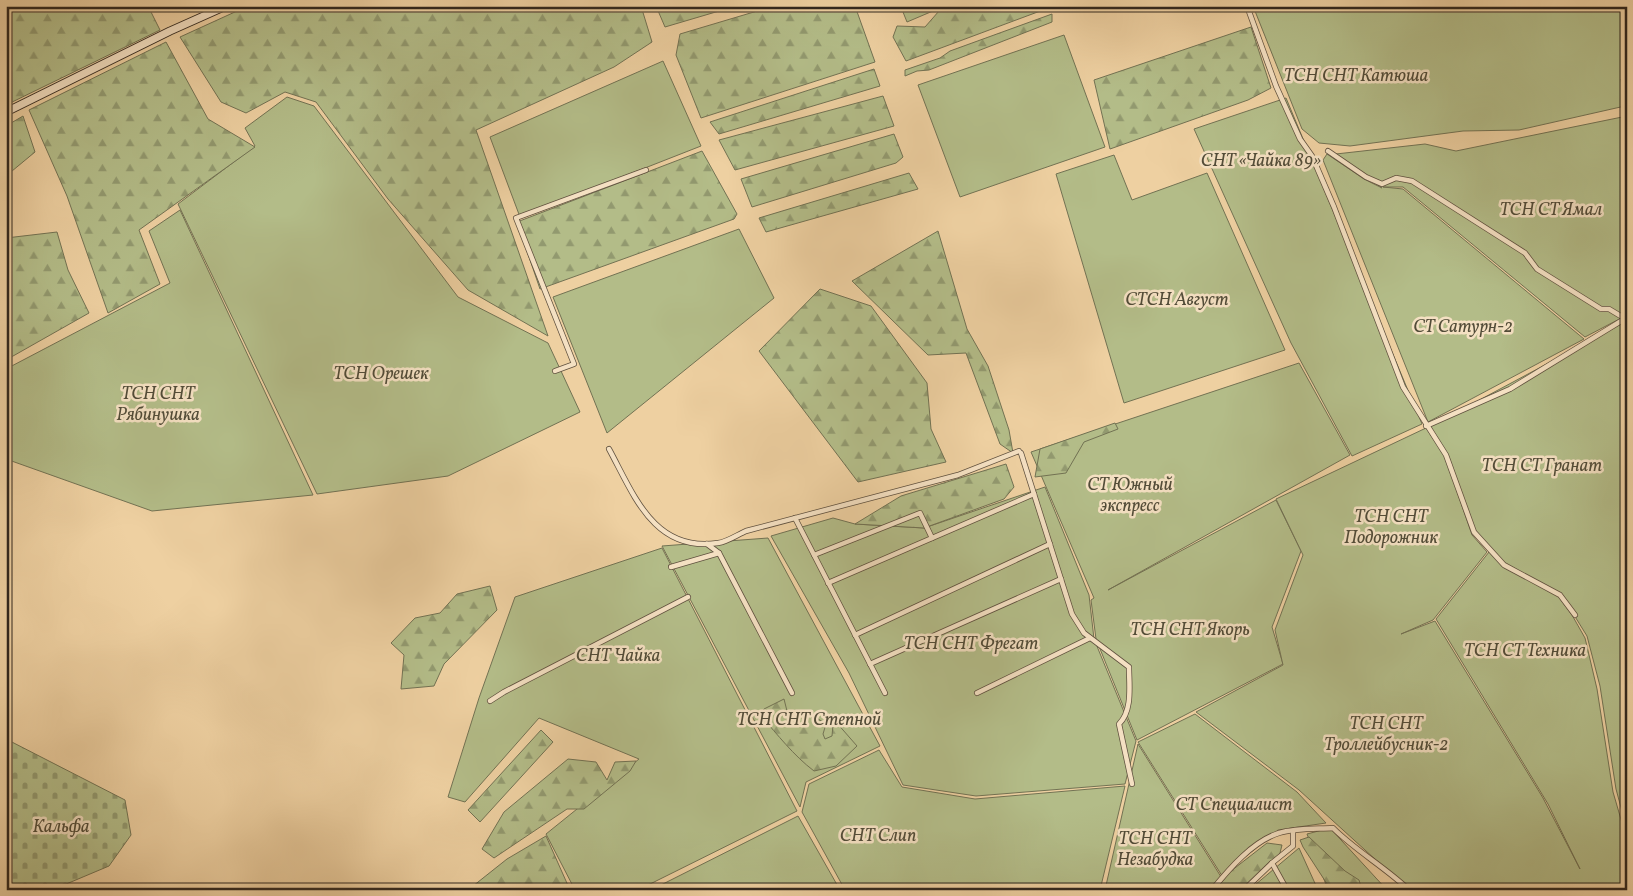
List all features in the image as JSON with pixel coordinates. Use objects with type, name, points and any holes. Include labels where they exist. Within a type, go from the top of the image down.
[{"type":"main road","points":[[6,112],[170,31],[226,6]]},
{"type":"street","points":[[1247,6],[1276,86],[1300,139],[1312,156],[1334,206],[1403,387],[1446,455],[1474,532],[1504,565],[1560,595],[1575,615]]},
{"type":"street","points":[[1328,151],[1366,177],[1382,184],[1396,178],[1412,181],[1525,253],[1537,269],[1601,309],[1609,309],[1625,318],[1510,388],[1426,426]]},
{"type":"street","points":[[555,371],[574,364],[516,218],[646,170]]},
{"type":"street","points":[[609,449],[652,523],[674,540],[707,544],[720,543],[746,530],[958,475],[1020,452],[1072,614],[1084,633],[1129,667],[1129,703],[1125,718],[1119,724],[1132,784]]},
{"type":"street","points":[[828,583],[1034,494]]},
{"type":"street","points":[[814,555],[920,513],[932,538]]},
{"type":"street","points":[[795,518],[885,693]]},
{"type":"street","points":[[707,544],[719,553],[792,693]]},
{"type":"street","points":[[855,634],[1050,544]]},
{"type":"street","points":[[672,567],[719,553]]},
{"type":"street","points":[[870,664],[1061,578]]},
{"type":"street","points":[[490,701],[638,621],[688,597]]},
{"type":"street","points":[[977,693],[1090,638]]},
{"type":"street","points":[[1212,890],[1226,873],[1266,839],[1280,833],[1333,828],[1353,847],[1366,854],[1409,890]]},
{"type":"street","points":[[1244,890],[1293,846],[1293,831]]},
{"type":"street","points":[[1272,863],[1287,890]]},
{"type":"green space","points":[[6,6],[148,6],[160,30],[6,105]]},
{"type":"green space","points":[[248,6],[459,6],[461,9],[467,6],[641,6],[652,42],[614,67],[476,130],[548,336],[468,290],[388,199],[316,102],[285,92],[246,113],[221,102],[180,37]]},
{"type":"green space","points":[[656,6],[736,6],[665,27]]},
{"type":"green space","points":[[774,6],[855,6],[875,62],[701,118],[676,55],[680,34]]},
{"type":"green space","points":[[914,6],[939,6],[940,8],[907,22],[903,12]]},
{"type":"green space","points":[[965,6],[1051,7],[906,61],[893,37],[897,26],[925,27],[939,11]]},
{"type":"green space","name":"ТСН СНТ Катюша","points":[[1253,6],[1627,6],[1627,97],[1621,79],[1625,106],[1519,130],[1463,131],[1350,146],[1319,143],[1302,129]]},
{"type":"green space","points":[[1052,14],[1052,22],[929,70],[917,71],[905,76],[905,70],[940,58],[950,51]]},
{"type":"green space","points":[[1251,27],[1271,88],[1248,100],[1110,149],[1094,80]]},
{"type":"green space","points":[[1064,35],[1105,147],[960,197],[918,85]]},
{"type":"green space","points":[[166,42],[208,119],[255,147],[139,230],[160,284],[108,313],[67,196],[29,110]]},
{"type":"green space","points":[[663,61],[701,146],[520,217],[490,137]]},
{"type":"green space","points":[[874,69],[880,86],[719,134],[710,122]]},
{"type":"green space","points":[[883,96],[894,126],[735,170],[719,140]]},
{"type":"green space","name":"ТСН Орешек","points":[[287,97],[314,106],[458,297],[548,343],[580,412],[448,476],[317,494],[178,204],[255,146],[245,128]]},
{"type":"green space","name":"СНТ «Чайка 89»","points":[[1286,98],[1422,424],[1352,456],[1291,343],[1194,129]]},
{"type":"green space","points":[[23,116],[35,152],[6,176],[6,126]]},
{"type":"green space","points":[[1627,116],[1627,315],[1585,337],[1403,187],[1383,187],[1403,189],[1584,339],[1428,422],[1323,160],[1327,154],[1364,179],[1382,188],[1336,154],[1425,144],[1456,151]]},
{"type":"green space","points":[[894,134],[903,157],[896,163],[752,207],[741,179]]},
{"type":"green space","points":[[702,151],[737,214],[734,219],[540,289],[517,222]]},
{"type":"green space","name":"СТСН Август","points":[[1114,155],[1132,200],[1207,173],[1285,350],[1124,403],[1056,174]]},
{"type":"green space","points":[[909,173],[918,189],[766,232],[759,218]]},
{"type":"green space","name":"ТСН СНТ Рябинушка","points":[[180,210],[313,495],[152,511],[6,459],[6,369],[170,283],[149,231]]},
{"type":"green space","points":[[739,229],[774,298],[607,433],[553,297]]},
{"type":"green space","points":[[938,231],[967,329],[988,366],[1009,430],[1013,453],[1000,444],[966,353],[928,355],[852,281]]},
{"type":"green space","points":[[57,232],[68,270],[89,313],[6,360],[6,238]]},
{"type":"green space","points":[[820,289],[871,306],[927,383],[931,429],[946,462],[858,482],[759,351]]},
{"type":"green space","name":"ТСН СТ Гранат","points":[[1627,321],[1627,830],[1616,789],[1600,686],[1587,636],[1561,594],[1505,563],[1475,532],[1448,455],[1429,427]]},
{"type":"green space","points":[[1299,363],[1350,455],[1108,590],[1276,500],[1301,551],[1272,627],[1283,664],[1137,740],[1096,639],[1091,600],[1094,598],[1031,452]]},
{"type":"green space","points":[[1115,423],[1118,429],[1084,442],[1066,473],[1035,477],[1040,449]]},
{"type":"green space","points":[[1426,428],[1445,456],[1472,535],[1487,552],[1433,620],[1401,634],[1435,621],[1543,798],[1580,869],[1548,804],[1436,619],[1489,552],[1502,565],[1558,596],[1572,615],[1585,638],[1597,689],[1613,792],[1627,840],[1627,882],[1605,890],[1409,890],[1299,790],[1196,712],[1283,665],[1275,630],[1303,555],[1276,499]]},
{"type":"green space","points":[[1006,464],[1014,487],[1004,499],[924,528],[855,524],[901,496]]},
{"type":"green space","name":"ТСН СНТ Фрегат","points":[[1045,487],[1089,595],[1094,639],[1136,741],[1125,784],[976,796],[903,785],[849,673],[771,536],[833,518],[855,524],[924,528]]},
{"type":"green space","name":"ТСН СНТ Степной","points":[[768,538],[880,746],[806,782],[800,807],[662,546]]},
{"type":"green space","name":"СНТ Чайка","points":[[662,548],[797,811],[638,890],[575,890],[546,834],[639,759],[539,718],[465,802],[448,797],[479,698],[515,597]]},
{"type":"green space","points":[[490,586],[497,610],[444,664],[434,686],[401,689],[404,655],[391,643],[415,618],[440,613],[457,594]]},
{"type":"green space","points":[[784,699],[787,711],[792,714],[806,711],[826,724],[823,734],[825,739],[832,736],[833,725],[836,722],[857,746],[836,766],[814,771],[792,752],[761,716],[764,709]]},
{"type":"green space","name":"СТ Специалист","points":[[1195,714],[1297,792],[1326,823],[1278,830],[1230,869],[1224,879],[1138,742]]},
{"type":"green space","points":[[541,730],[553,742],[480,822],[468,810]]},
{"type":"green space","name":"Кальфа","points":[[6,739],[125,800],[131,835],[109,866],[52,890],[6,890]]},
{"type":"green space","name":"ТСН СНТ Незабудка","points":[[1138,744],[1223,880],[1215,890],[1105,890]]},
{"type":"green space","name":"СНТ Слип","points":[[879,750],[902,787],[975,799],[1125,786],[1100,890],[845,890],[802,812],[809,784]]},
{"type":"green space","points":[[568,759],[596,762],[607,780],[615,762],[636,761],[630,771],[584,809],[567,809],[494,858],[482,849],[504,812]]},
{"type":"green space","points":[[798,816],[840,890],[651,890]]},
{"type":"green space","points":[[1330,828],[1387,890],[1328,890],[1307,834]]},
{"type":"green space","points":[[546,836],[570,890],[468,890],[507,859]]},
{"type":"green space","points":[[1309,837],[1345,871],[1359,880],[1362,890],[1331,890],[1300,840]]},
{"type":"green space","points":[[1267,843],[1282,845],[1280,853],[1244,890],[1215,890],[1231,871]]},
{"type":"green space","points":[[1299,848],[1318,890],[1249,890]]},
{"type":"park label","name":"ТСН СТ Ямал","points":[[1551,210]]},
{"type":"park label","name":"СТ Сатурн-2","points":[[1463,327]]},
{"type":"park label","name":"СТ Южный экспресс","points":[[1130,495]]},
{"type":"park label","name":"ТСН СНТ Подорожник","points":[[1391,527]]},
{"type":"park label","name":"ТСН СНТ Якорь","points":[[1190,630]]},
{"type":"park label","name":"ТСН СТ Техника","points":[[1525,651]]},
{"type":"park label","name":"ТСН СНТ Троллейбусник-2","points":[[1386,734]]}]
